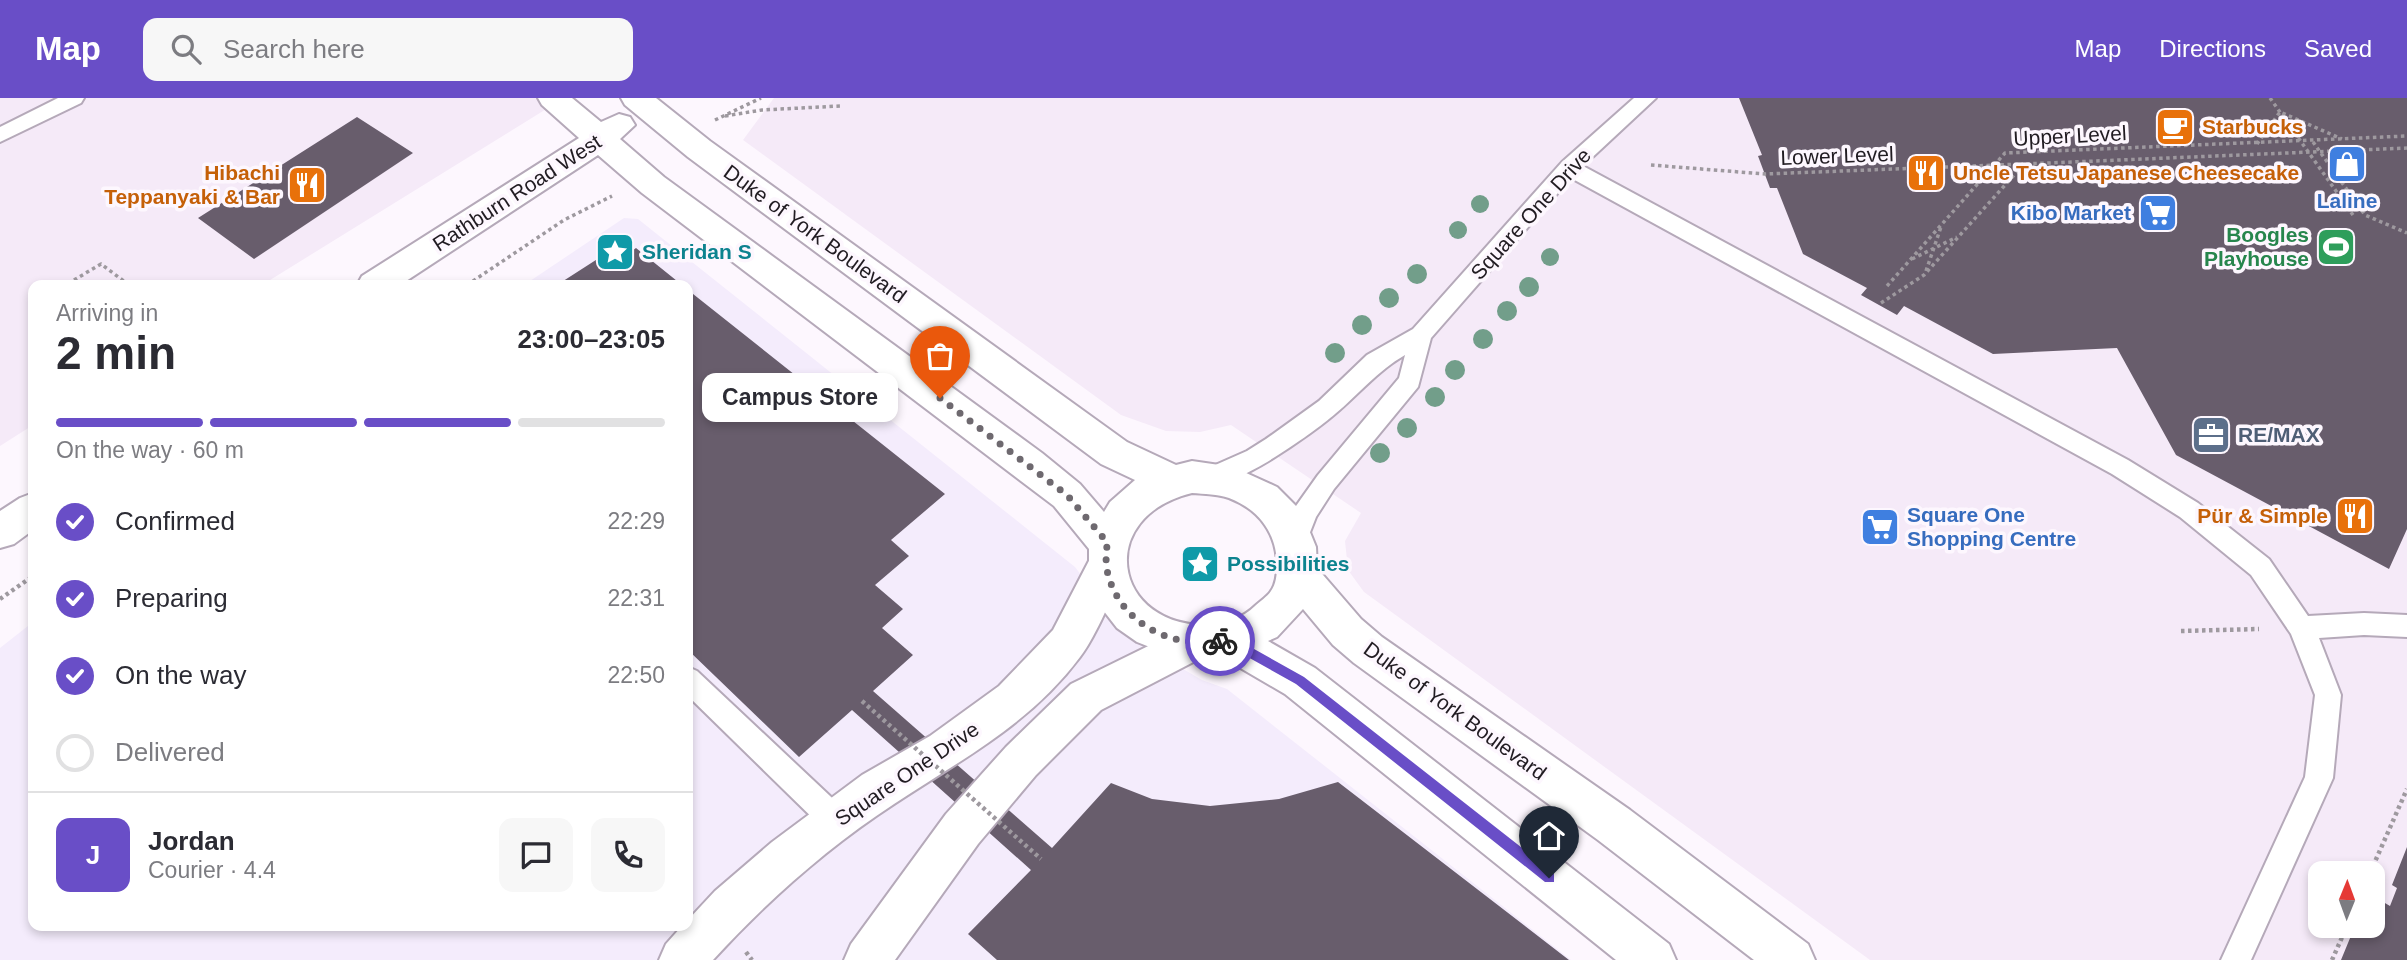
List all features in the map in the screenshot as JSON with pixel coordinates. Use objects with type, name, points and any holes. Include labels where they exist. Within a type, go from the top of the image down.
[{"type":"street","points":[[553,98],[653,185],[1067,495],[1107,555],[1114,594],[1132,617],[1159,635],[1210,641],[1300,681],[1653,960]]},
{"type":"street","name":"Rathburn Road West","points":[[382,280],[543,178],[647,101]]},
{"type":"street","name":"Duke of York Boulevard","points":[[647,101],[710,157],[1114,453],[1173,481]]},
{"type":"street","points":[[867,960],[962,829],[1049,734],[1086,698],[1210,641],[1261,626],[1285,604],[1297,557],[1284,515],[1265,496],[1240,484],[1212,477],[1173,481],[1143,494],[1121,515],[1107,555]]},
{"type":"street","points":[[0,532],[28,512]]},
{"type":"street","name":"Square One Drive","points":[[682,960],[731,907],[788,857],[877,790],[945,750],[1014,700],[1067,643],[1107,555]]},
{"type":"street","name":"Duke of York Boulevard","points":[[1297,557],[1347,632],[1368,650],[1614,825],[1791,960]]},
{"type":"lane","points":[[0,135],[74,98]]},
{"type":"lane","name":"Square One Drive","points":[[1212,477],[1255,458],[1274,446],[1327,408],[1375,361],[1421,335],[1569,167],[1646,98]]},
{"type":"lane","points":[[1569,167],[2120,467],[2189,510],[2260,567],[2302,628],[2328,695],[2319,778],[2236,960]]},
{"type":"lane","name":"Square One Drive","points":[[1297,557],[1304,513],[1333,473],[1410,381],[1421,335]]},
{"type":"lane","points":[[2302,628],[2364,624],[2407,626]]},
{"type":"lane","points":[[693,684],[836,821]]},
{"type":"path","points":[[761,98],[718,118],[762,110],[840,107]]},
{"type":"path","points":[[2270,98],[2353,215]]},
{"type":"path","points":[[2280,112],[2343,140]]},
{"type":"path","points":[[2256,145],[2280,112]]},
{"type":"path","name":"Upper Level","points":[[1887,286],[2005,153],[2256,145],[2407,136]]},
{"type":"path","points":[[2313,141],[2365,215],[2407,233]]},
{"type":"path","name":"Lower Level","points":[[1651,166],[1765,174],[2407,148]]},
{"type":"path","points":[[1867,331],[1878,305],[1924,275],[2024,164]]},
{"type":"path","points":[[474,280],[564,220],[604,202]]},
{"type":"path","points":[[1924,275],[1943,223]]},
{"type":"path","points":[[1908,261],[1960,235]]},
{"type":"path","points":[[74,280],[101,264],[123,280]]},
{"type":"path","points":[[0,599],[28,579]]},
{"type":"path","points":[[2181,631],[2259,629]]},
{"type":"path","points":[[862,701],[1041,859]]},
{"type":"path","points":[[2375,861],[2407,789]]},
{"type":"path","points":[[2332,960],[2342,938]]},
{"type":"shaded area","points":[[0,98],[564,98],[270,280],[28,280],[28,428],[0,446]]},
{"type":"shaded area","name":"Square One Shopping Centre","points":[[774,98],[2407,98],[2407,960],[1870,960],[1364,592],[1348,570],[1345,541],[1361,513],[1231,425],[1200,432],[1166,431],[1121,415],[743,140]]},
{"type":"shaded area","points":[[624,218],[638,219],[1075,567],[1128,637],[1202,680],[1227,689],[1571,960],[0,960],[0,648],[28,626],[28,931],[693,931],[693,280],[531,280]]},
{"type":"building","points":[[1739,98],[2407,98],[2407,529],[2389,569],[2176,455],[2117,348],[1993,354],[1904,306],[1897,315],[1861,295],[1867,288],[1803,254],[1777,188],[1770,188],[1758,156],[1762,155]]},
{"type":"building","name":"Hibachi Teppanyaki & Bar","points":[[357,117],[413,153],[254,259],[198,218]]},
{"type":"building","points":[[636,248],[676,280],[565,280],[599,258],[609,267]]},
{"type":"building","points":[[693,294],[945,494],[891,540],[909,556],[875,585],[903,609],[882,628],[913,655],[873,691],[1052,848],[1111,783],[1152,799],[1210,806],[1279,799],[1338,782],[1569,960],[997,960],[968,934],[1031,870],[852,710],[799,757],[693,655]]},
{"type":"building","points":[[2407,847],[2407,960],[2341,960],[2350,938],[2385,938],[2385,903],[2390,906],[2397,888],[2392,885]]},
{"type":"way so far","points":[[940,398],[1067,495],[1107,542],[1106,567],[1114,594],[1132,617],[1159,635],[1191,643],[1220,641]]},
{"type":"place","name":"Starbucks","points":[[2175,127]]},
{"type":"place","name":"Laline","points":[[2347,164]]},
{"type":"place","name":"Uncle Tetsu Japanese Cheesecake","points":[[1926,173]]},
{"type":"place","name":"Hibachi Teppanyaki & Bar","points":[[307,185]]},
{"type":"place","name":"Kibo Market","points":[[2158,213]]},
{"type":"place","name":"Boogles Playhouse","points":[[2336,247]]},
{"type":"place","name":"Sheridan S","points":[[615,252]]},
{"type":"place","name":"Campus Store","points":[[940,398]]},
{"type":"place","name":"RE/MAX","points":[[2211,435]]},
{"type":"place","name":"Pür & Simple","points":[[2355,516]]},
{"type":"place","name":"Square One Shopping Centre","points":[[1880,527]]},
{"type":"place","name":"Possibilities","points":[[1200,564]]},
{"type":"route","points":[[1220,641],[1229,640],[1300,681],[1549,878]]}]
